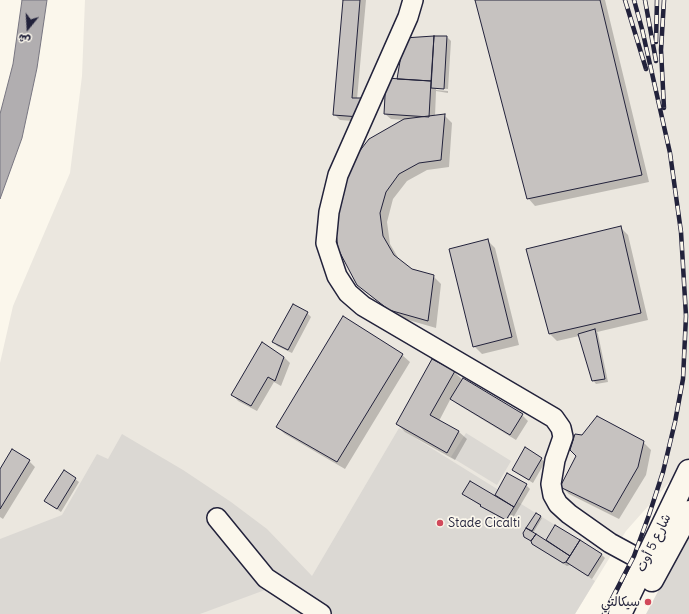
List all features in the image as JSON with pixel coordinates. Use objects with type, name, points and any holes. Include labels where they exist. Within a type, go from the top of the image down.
[{"type":"main road","name":"شارع 5 أوت","points":[[620,614],[689,471]]},
{"type":"main road","name":"شارع 5 أوت","points":[[633,614],[689,512]]},
{"type":"lane","points":[[413,0],[408,17],[338,175],[329,212],[326,243],[337,276],[348,293],[363,306],[554,418],[561,428],[562,437],[555,460],[551,484],[553,495],[558,504],[569,514],[610,543],[645,562]]},
{"type":"lane","points":[[217,518],[266,578],[321,614]]},
{"type":"shaded area","points":[[22,0],[47,0],[37,68],[22,138],[0,199],[0,114],[13,64]]},
{"type":"shaded area","points":[[85,0],[689,0],[689,460],[626,531],[575,614],[332,614],[290,589],[305,614],[0,614],[0,363],[13,306],[70,173],[82,76]]},
{"type":"shaded area","points":[[399,428],[555,525],[546,540],[570,556],[566,562],[595,581],[575,614],[332,614],[290,589],[283,600],[265,590],[200,614],[0,614],[0,539],[62,515],[97,454],[108,459],[122,434],[183,470],[231,502],[267,529],[312,576]]},
{"type":"shaded area","points":[[466,433],[511,461],[497,485],[451,457]]},
{"type":"shaded area","points":[[689,533],[689,614],[646,614]]},
{"type":"building","points":[[343,0],[360,0],[352,98],[361,98],[360,117],[333,115]]},
{"type":"building","points":[[475,0],[600,0],[642,175],[527,199]]},
{"type":"building","points":[[434,36],[447,36],[444,89],[431,88]]},
{"type":"building","points":[[434,36],[431,81],[397,79],[404,38]]},
{"type":"building","points":[[386,78],[431,81],[429,117],[384,114]]},
{"type":"building","points":[[445,114],[441,160],[419,163],[399,174],[386,192],[380,213],[383,236],[394,255],[412,269],[434,275],[428,321],[389,310],[357,285],[338,249],[333,209],[344,171],[369,139],[404,119]]},
{"type":"building","points":[[621,226],[641,313],[549,334],[526,249]]},
{"type":"building","points":[[488,239],[512,337],[473,347],[449,249]]},
{"type":"building","points":[[293,304],[308,312],[288,350],[272,342]]},
{"type":"building","points":[[343,316],[403,354],[337,462],[276,427]]},
{"type":"building","points":[[595,329],[605,379],[592,381],[578,334]]},
{"type":"building","points":[[262,342],[284,357],[275,381],[268,377],[251,406],[231,395]]},
{"type":"building","points":[[432,359],[455,371],[430,415],[459,431],[447,453],[396,424]]},
{"type":"building","points":[[463,378],[523,414],[510,435],[450,399]]},
{"type":"building","points":[[597,416],[644,441],[638,467],[612,512],[560,487],[576,456],[570,450],[575,434],[582,435]]},
{"type":"building","points":[[525,447],[542,458],[529,480],[512,470]]},
{"type":"building","points":[[12,449],[30,460],[0,509],[0,469]]},
{"type":"building","points":[[64,470],[76,478],[57,509],[44,501]]},
{"type":"building","points":[[507,473],[527,484],[514,507],[495,495]]},
{"type":"building","points":[[470,481],[514,507],[506,520],[462,494]]},
{"type":"building","points":[[536,513],[541,516],[532,531],[526,528]]},
{"type":"building","points":[[555,525],[580,540],[570,556],[546,540]]},
{"type":"building","points":[[526,528],[536,534],[531,541],[524,537],[523,533]]},
{"type":"building","points":[[536,534],[570,556],[566,562],[563,563],[532,544],[531,541]]},
{"type":"building","points":[[580,540],[602,554],[588,576],[566,562]]},
{"type":"railway","points":[[625,0],[646,69]]},
{"type":"railway","points":[[604,614],[634,556],[649,515],[663,472],[675,422],[683,379],[686,316],[681,232],[670,153],[634,0]]},
{"type":"railway","points":[[645,0],[656,61]]},
{"type":"railway","points":[[656,42],[657,0]]},
{"type":"railway","points":[[664,0],[661,50],[664,108]]},
{"type":"place","name":"Stade Cicalti","points":[[440,523]]},
{"type":"place","name":"سيكالتي","points":[[648,602]]}]
